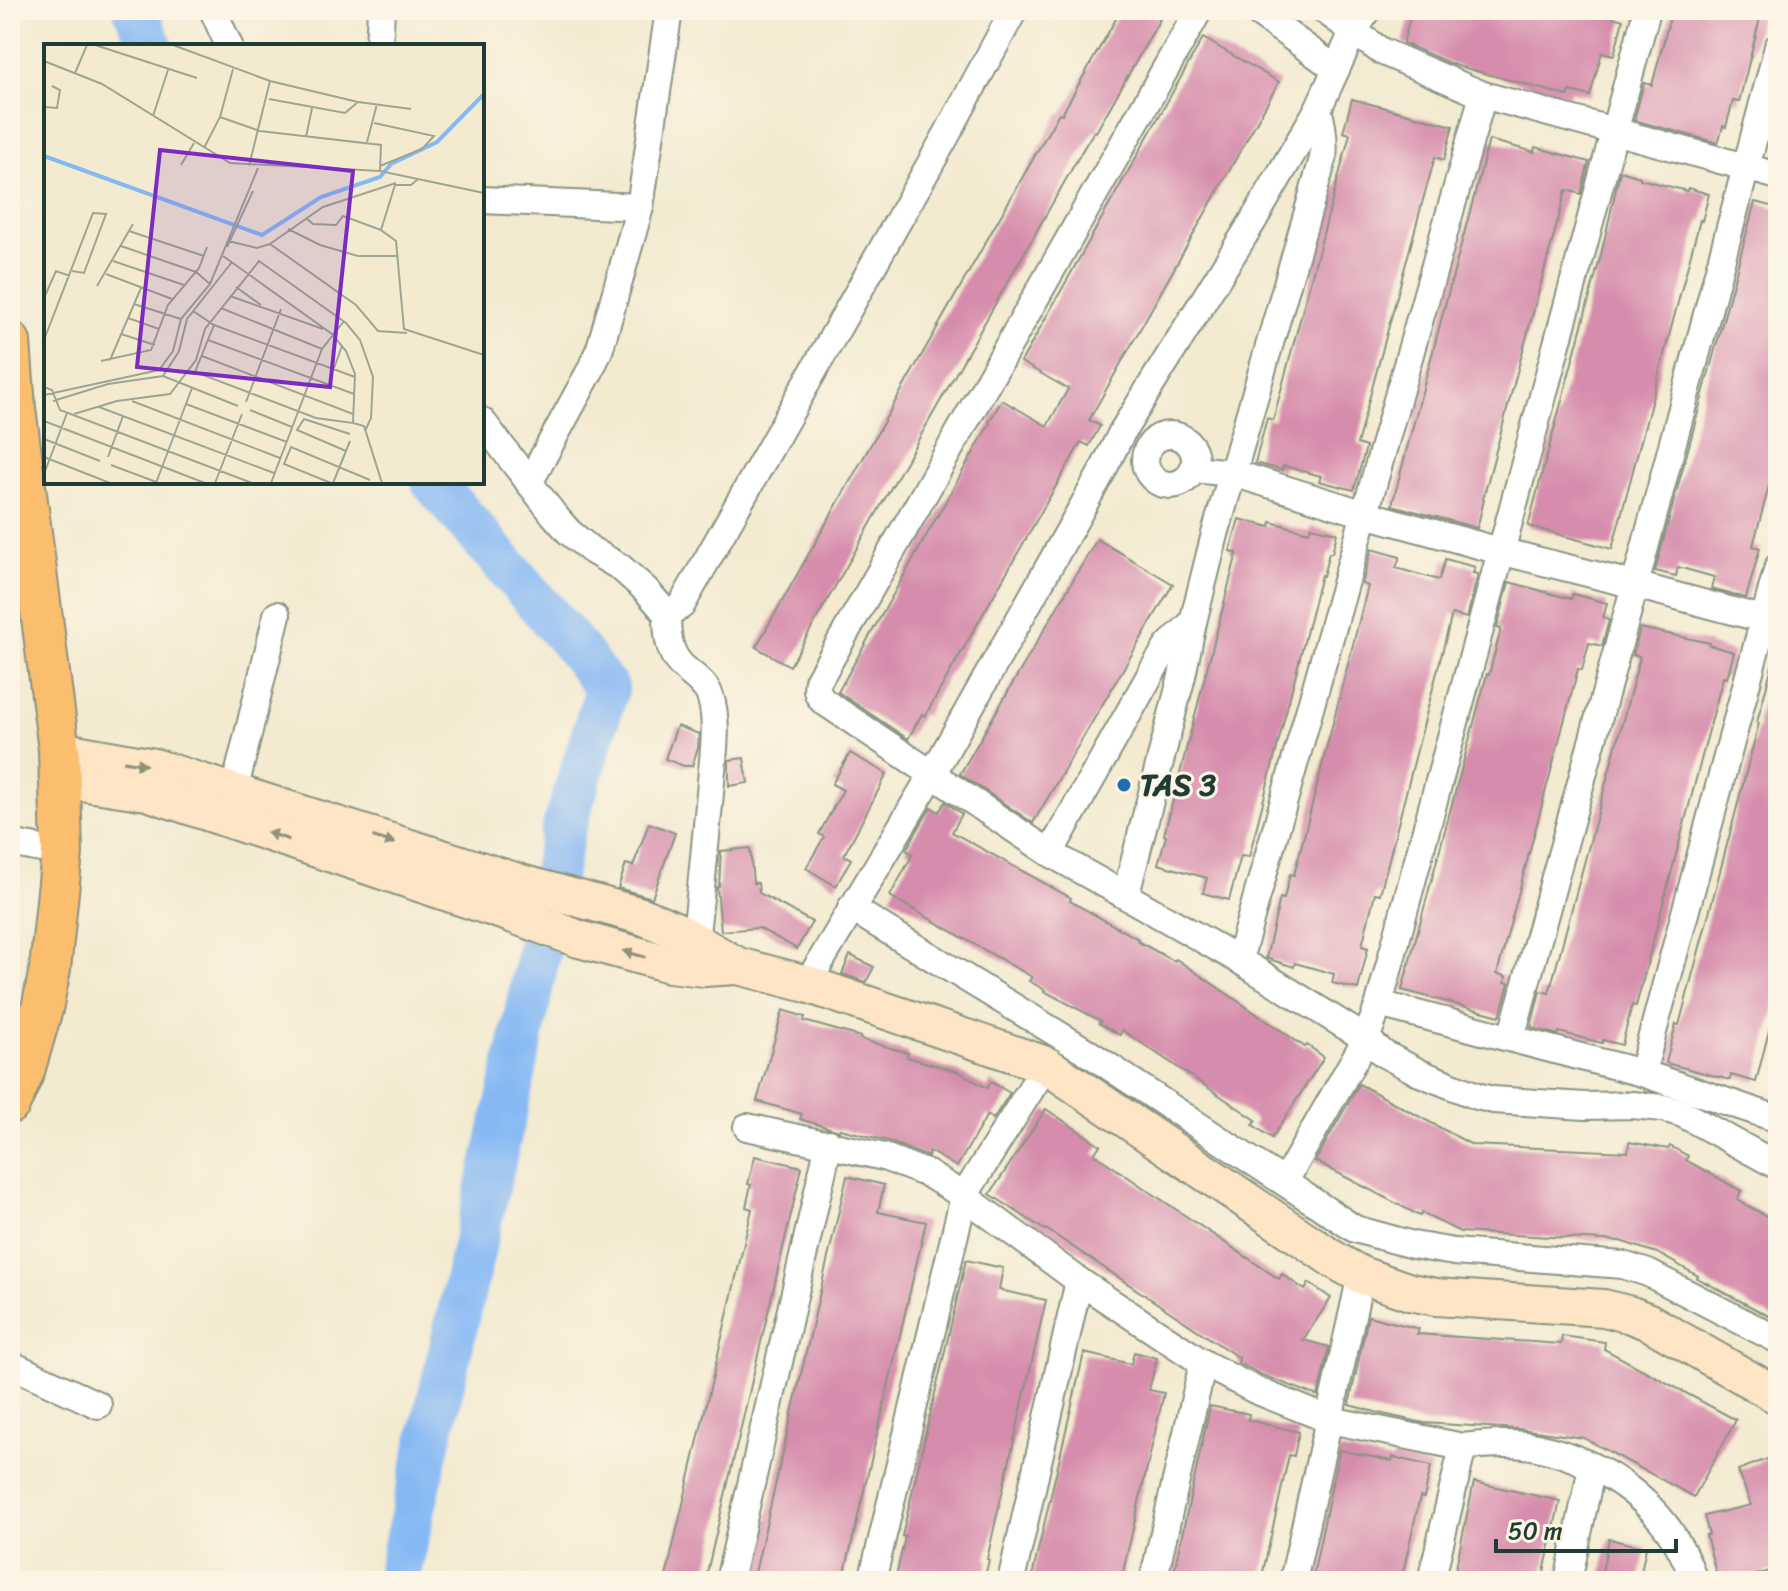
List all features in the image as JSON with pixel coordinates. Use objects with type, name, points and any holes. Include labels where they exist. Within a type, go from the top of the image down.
[{"type":"main road","points":[[10,342],[15,408],[60,765],[62,853],[50,969],[42,1009],[24,1071],[10,1103]]},
{"type":"street","points":[[213,10],[228,44]]},
{"type":"street","points":[[379,44],[381,10]]},
{"type":"street","points":[[529,483],[600,348],[640,207],[669,10]]},
{"type":"street","points":[[668,626],[946,136],[1014,10]]},
{"type":"street","points":[[1199,10],[818,681],[817,692],[823,701],[1050,853],[1239,960],[1366,1039],[1384,1054],[1420,1073],[1493,1100],[1663,1108],[1683,1114],[1771,1162],[1778,1119],[1642,1073],[1379,1004]]},
{"type":"street","points":[[1254,10],[1336,69]]},
{"type":"street","points":[[1324,10],[1361,21],[1381,51],[1483,95],[1778,176]]},
{"type":"street","points":[[1285,1181],[1366,1039],[1379,1004],[1647,10]]},
{"type":"street","points":[[807,984],[933,773],[1122,432],[1253,221],[1318,109],[1361,21]]},
{"type":"street","points":[[1511,1038],[1778,47]]},
{"type":"street","points":[[1239,960],[1483,95]]},
{"type":"street","points":[[1126,894],[1193,622],[1323,159],[1325,142],[1318,109]]},
{"type":"street","points":[[484,200],[640,207]]},
{"type":"street","points":[[484,424],[569,532],[620,567],[646,590],[668,626],[679,663],[705,687],[710,696],[713,764],[688,954]]},
{"type":"street","points":[[1122,432],[1147,450]]},
{"type":"street","points":[[1160,436],[1180,436],[1193,450],[1193,469],[1180,483],[1161,483],[1147,469],[1147,450],[1160,436]]},
{"type":"street","points":[[1193,469],[1233,473],[1365,514],[1771,622]]},
{"type":"street","points":[[1642,1073],[1771,622],[1778,567]]},
{"type":"street","points":[[234,792],[277,615]]},
{"type":"street","points":[[1050,853],[1154,668],[1168,646],[1193,622]]},
{"type":"street","points":[[60,765],[147,792],[323,836],[516,898],[593,903],[642,916],[675,930],[688,954]]},
{"type":"street","points":[[60,765],[154,767],[234,792],[323,836]]},
{"type":"street","points":[[10,843],[62,853]]},
{"type":"street","points":[[516,898],[579,939],[688,954],[807,984],[1046,1065],[1361,1275],[1410,1292],[1436,1297],[1619,1311],[1649,1322],[1778,1396]]},
{"type":"street","points":[[847,915],[1084,1050],[1355,1229],[1413,1245],[1454,1252],[1623,1265],[1648,1273],[1778,1340]]},
{"type":"street","points":[[872,1581],[964,1196],[1046,1065]]},
{"type":"street","points":[[747,1127],[884,1157],[928,1174],[964,1196],[1079,1281],[1203,1363],[1255,1390],[1330,1420],[1463,1447],[1483,1444],[1535,1447],[1592,1467],[1635,1493],[1667,1526],[1681,1548],[1694,1581]]},
{"type":"street","points":[[729,1581],[829,1143]]},
{"type":"street","points":[[1293,1581],[1361,1275]]},
{"type":"street","points":[[1011,1581],[1079,1281]]},
{"type":"street","points":[[1153,1581],[1203,1363]]},
{"type":"street","points":[[10,1364],[98,1405]]},
{"type":"street","points":[[1431,1581],[1463,1447]]},
{"type":"street","points":[[1568,1581],[1592,1467]]},
{"type":"building","points":[[1121,10],[1145,10],[1160,19],[790,666],[756,647],[1059,113],[1062,114]]},
{"type":"building","points":[[1412,10],[1589,10],[1623,20],[1614,55],[1602,52],[1590,96],[1570,91],[1568,96],[1454,65],[1403,43]]},
{"type":"building","points":[[1672,10],[1762,10],[1739,102],[1733,101],[1718,143],[1634,120],[1644,83],[1652,85]]},
{"type":"building","points":[[1203,38],[1279,82],[1089,420],[1100,426],[1089,446],[1081,442],[925,716],[922,714],[908,739],[838,692],[1002,400],[1047,426],[1068,389],[1021,362]]},
{"type":"building","points":[[1352,99],[1453,126],[1444,160],[1435,157],[1423,200],[1357,444],[1366,447],[1354,490],[1319,481],[1321,476],[1283,466],[1282,470],[1255,463],[1267,418],[1273,420],[1350,134],[1343,132]]},
{"type":"building","points":[[1489,140],[1534,152],[1535,147],[1589,162],[1581,194],[1566,190],[1477,528],[1392,505]]},
{"type":"building","points":[[1620,171],[1640,179],[1709,194],[1612,549],[1528,526],[1601,255]]},
{"type":"building","points":[[1755,202],[1778,208],[1778,452],[1753,546],[1760,548],[1746,598],[1711,589],[1714,577],[1678,567],[1676,576],[1655,571]]},
{"type":"building","points":[[1239,519],[1270,527],[1271,522],[1309,532],[1311,527],[1337,533],[1332,553],[1329,553],[1321,575],[1249,857],[1241,856],[1229,900],[1203,893],[1207,878],[1158,864],[1237,553],[1230,551]]},
{"type":"building","points":[[1097,539],[1173,584],[1033,823],[960,774]]},
{"type":"building","points":[[1372,549],[1400,557],[1396,568],[1439,580],[1445,559],[1475,567],[1473,573],[1478,574],[1467,618],[1452,614],[1380,894],[1375,893],[1362,946],[1368,948],[1358,989],[1332,983],[1334,974],[1266,958],[1280,898],[1284,899],[1290,874],[1294,875],[1368,586],[1362,584]]},
{"type":"building","points":[[1509,582],[1571,599],[1573,594],[1607,603],[1603,618],[1609,620],[1602,646],[1589,643],[1582,670],[1578,669],[1497,974],[1506,976],[1505,982],[1509,983],[1500,1016],[1402,990],[1489,675]]},
{"type":"building","points":[[1640,628],[1710,643],[1734,652],[1727,678],[1723,677],[1636,1006],[1632,1005],[1622,1045],[1559,1032],[1558,1035],[1531,1027],[1540,991],[1549,993],[1640,657],[1633,655]]},
{"type":"building","points":[[1772,666],[1778,667],[1778,995],[1756,1082],[1731,1075],[1730,1080],[1666,1063],[1708,917]]},
{"type":"building","points":[[677,726],[699,734],[692,766],[665,759]]},
{"type":"building","points":[[850,753],[887,774],[844,855],[851,859],[836,886],[806,868],[824,837],[819,834],[843,790],[832,784]]},
{"type":"building","points":[[744,758],[748,783],[729,786],[729,760]]},
{"type":"building","points":[[945,802],[962,814],[952,832],[1071,898],[1070,901],[1137,941],[1174,961],[1176,959],[1324,1057],[1272,1138],[1253,1125],[1256,1120],[1122,1030],[1120,1035],[1099,1023],[1101,1021],[1029,981],[1032,977],[890,896],[913,854],[906,850],[931,807],[939,812]]},
{"type":"building","points":[[649,823],[675,833],[652,898],[618,888],[626,864],[633,866]]},
{"type":"building","points":[[750,848],[753,883],[758,883],[759,893],[812,922],[797,949],[759,928],[721,931],[717,887],[721,851]]},
{"type":"building","points":[[850,955],[874,967],[866,982],[842,974]]},
{"type":"building","points":[[783,1010],[805,1017],[804,1021],[861,1037],[908,1053],[907,1057],[959,1072],[987,1088],[991,1082],[1010,1093],[993,1119],[987,1115],[957,1167],[929,1151],[928,1157],[888,1141],[800,1119],[802,1114],[757,1101]]},
{"type":"building","points":[[1359,1084],[1472,1145],[1628,1152],[1629,1142],[1668,1149],[1670,1146],[1688,1156],[1686,1160],[1741,1191],[1737,1200],[1778,1222],[1778,1321],[1657,1253],[1620,1241],[1460,1232],[1422,1213],[1420,1216],[1315,1161]]},
{"type":"building","points":[[1046,1109],[1100,1145],[1094,1154],[1279,1279],[1282,1274],[1305,1290],[1309,1283],[1331,1298],[1303,1340],[1329,1347],[1318,1396],[1238,1363],[1239,1358],[990,1194]]},
{"type":"building","points":[[755,1156],[802,1167],[705,1581],[665,1581],[752,1209],[746,1207]]},
{"type":"building","points":[[847,1176],[884,1185],[878,1212],[926,1222],[843,1581],[753,1581]]},
{"type":"building","points":[[966,1260],[1003,1268],[999,1290],[1046,1300],[989,1560],[984,1581],[895,1581],[905,1537],[902,1536]]},
{"type":"building","points":[[1368,1316],[1419,1329],[1417,1334],[1561,1344],[1562,1336],[1605,1342],[1604,1349],[1736,1420],[1694,1497],[1584,1438],[1520,1429],[1424,1423],[1349,1405]]},
{"type":"building","points":[[1134,1352],[1157,1358],[1149,1390],[1164,1393],[1121,1581],[1031,1581],[1084,1353],[1131,1364]]},
{"type":"building","points":[[1210,1406],[1249,1414],[1248,1420],[1299,1432],[1294,1456],[1289,1455],[1261,1581],[1172,1581]]},
{"type":"building","points":[[1339,1450],[1431,1466],[1424,1498],[1420,1497],[1401,1581],[1312,1581]]},
{"type":"building","points":[[1778,1455],[1778,1569],[1733,1581],[1718,1581],[1704,1516],[1751,1505],[1738,1470]]},
{"type":"building","points":[[1474,1482],[1560,1501],[1542,1581],[1453,1581]]},
{"type":"building","points":[[1609,1539],[1646,1548],[1639,1581],[1600,1581]]},
{"type":"waterway","points":[[135,10],[150,44]]},
{"type":"waterway","points":[[397,1581],[514,1074],[563,831],[607,689],[572,643],[435,484]]},
{"type":"place","name":"TAS 3","points":[[1124,785]]}]
